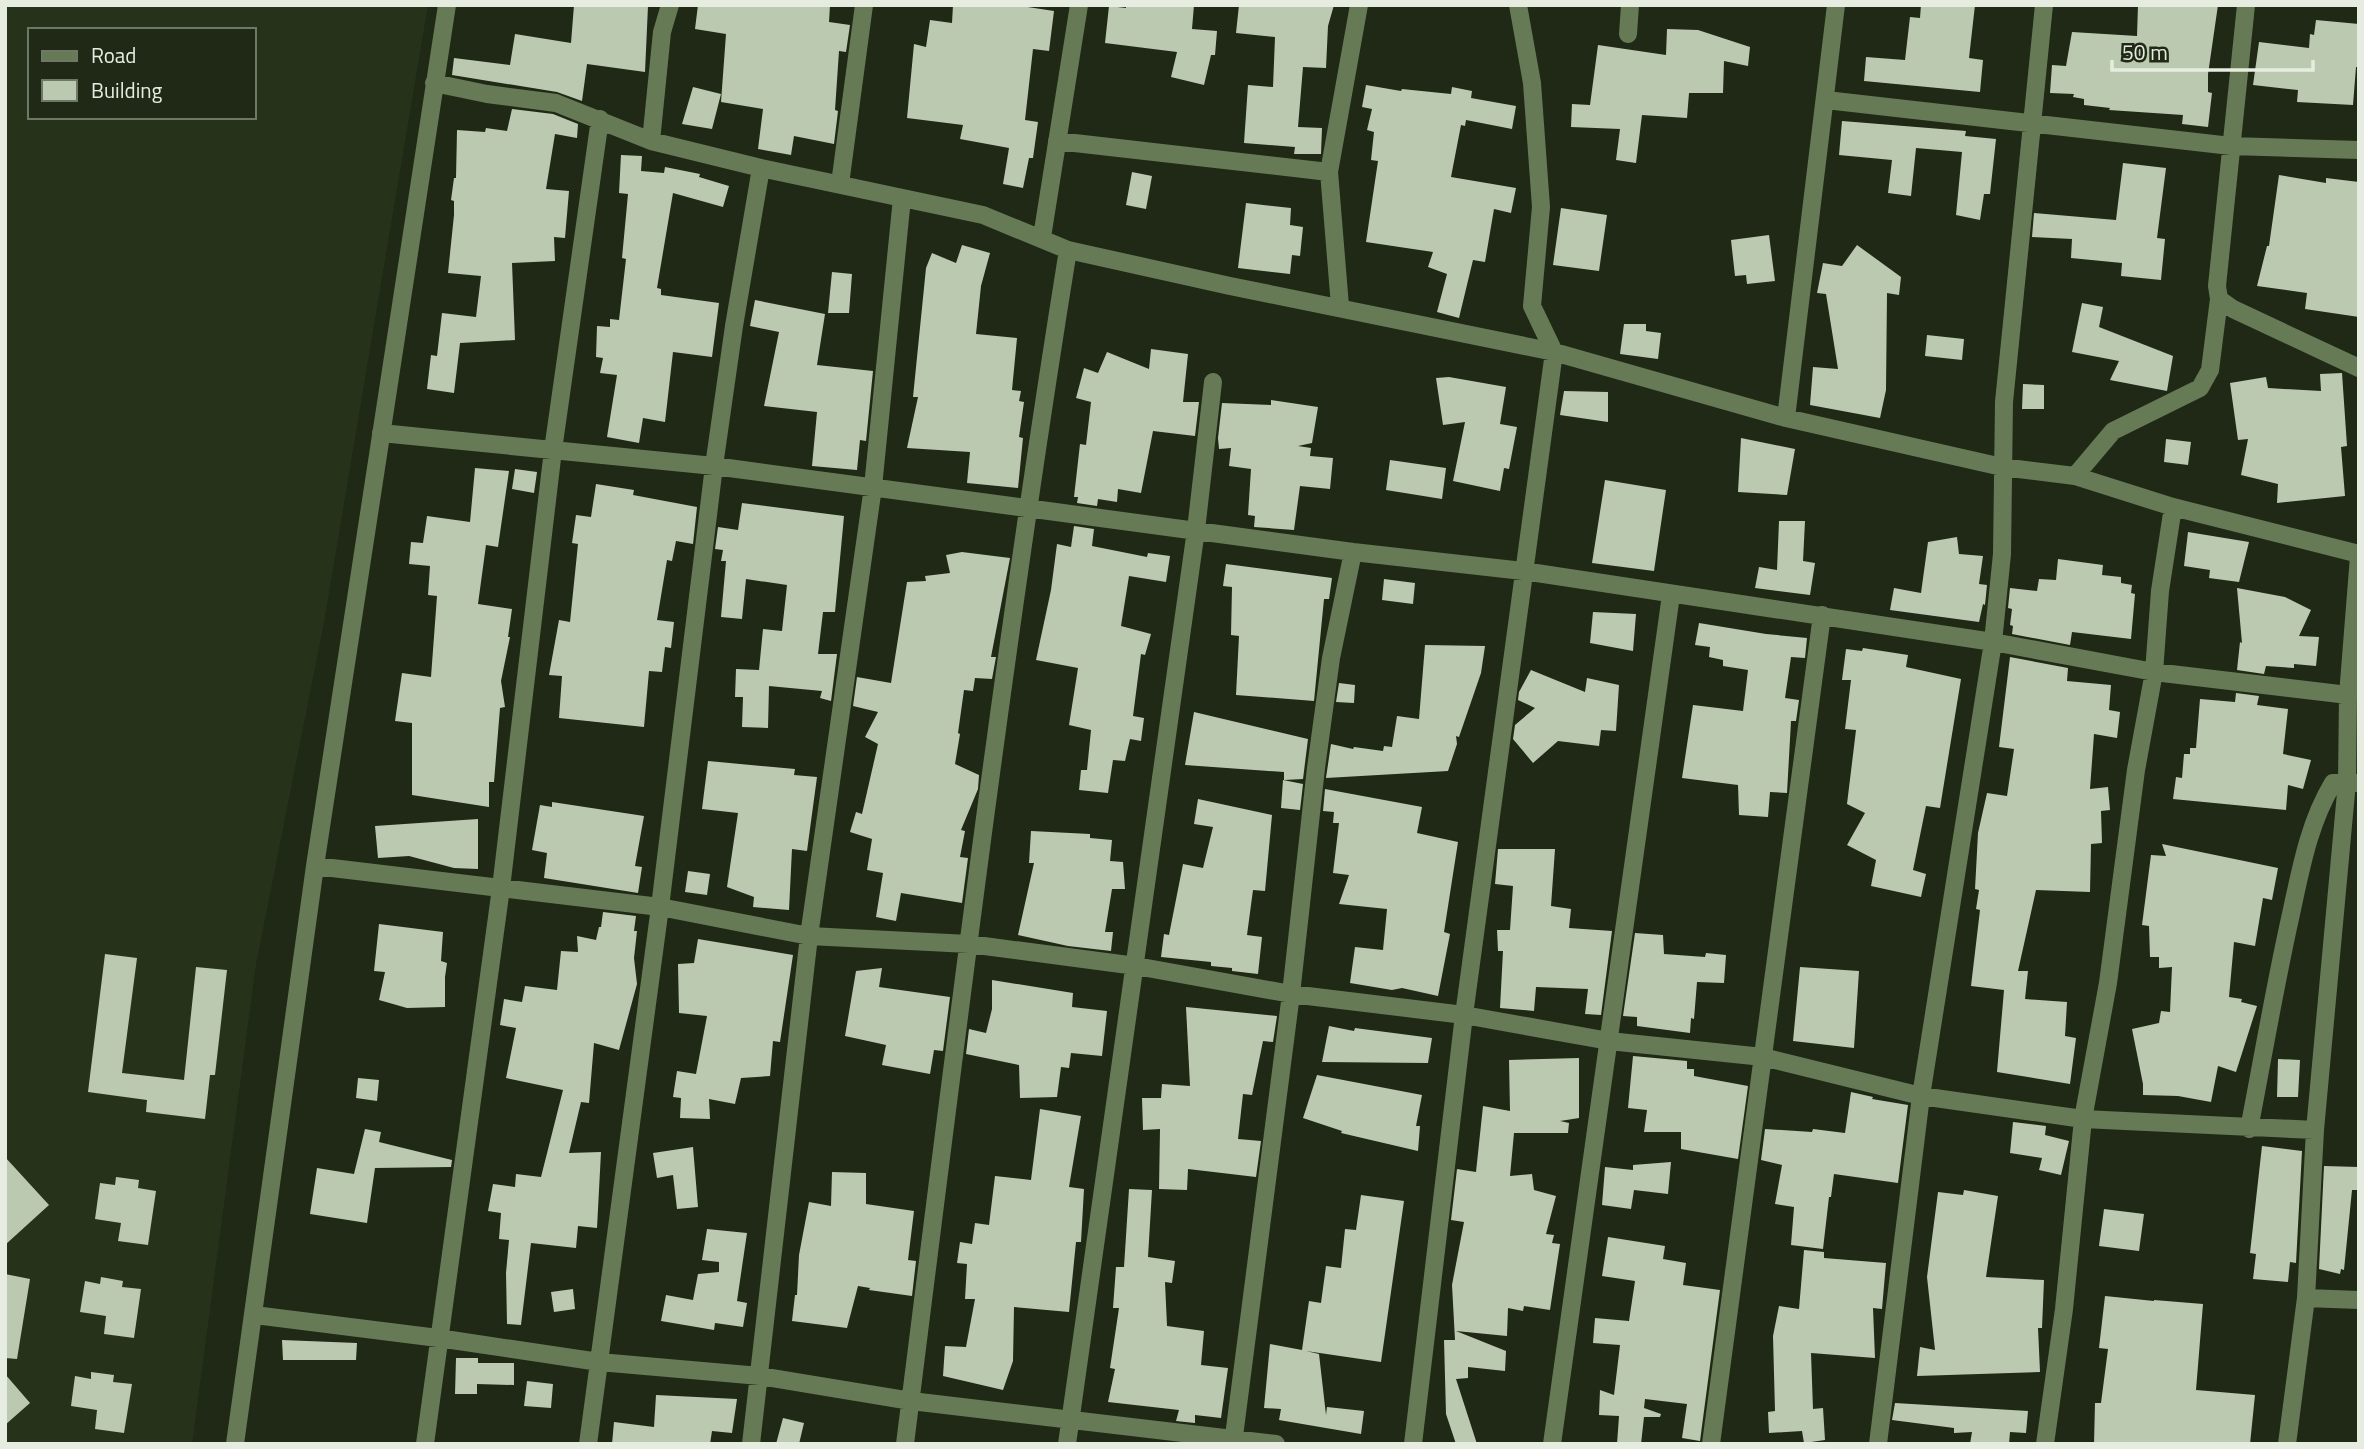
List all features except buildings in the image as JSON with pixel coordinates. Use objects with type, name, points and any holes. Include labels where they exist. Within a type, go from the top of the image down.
[{"type":"street","points":[[235,1444],[315,866],[447,5]]},
{"type":"street","points":[[652,141],[662,32],[670,5]]},
{"type":"street","points":[[840,184],[864,5]]},
{"type":"street","points":[[1042,237],[1079,5]]},
{"type":"street","points":[[1340,306],[1329,172],[1359,5]]},
{"type":"street","points":[[1413,1444],[1464,1015],[1554,352],[1532,306],[1541,207],[1532,83],[1518,5]]},
{"type":"street","points":[[1628,34],[1630,5]]},
{"type":"street","points":[[1786,418],[1836,5]]},
{"type":"street","points":[[1878,1444],[1922,1096],[1993,642],[2001,554],[2004,402],[2044,5]]},
{"type":"street","points":[[2075,476],[2113,432],[2200,388],[2210,370],[2220,299],[2217,286],[2246,5]]},
{"type":"street","points":[[434,82],[487,94],[556,103],[652,141],[761,168],[983,215],[1042,237],[1068,250],[1554,352],[1786,418],[2003,467],[2075,476],[2173,507],[2359,555],[2348,695],[2353,783],[2315,1130],[2306,1298],[2287,1444]]},
{"type":"street","points":[[1826,100],[2231,146],[2359,150]]},
{"type":"street","points":[[425,1444],[501,888],[553,450],[600,119]]},
{"type":"street","points":[[1057,141],[1329,172]]},
{"type":"street","points":[[588,1444],[660,907],[714,466],[761,168]]},
{"type":"street","points":[[751,1444],[809,936],[873,487],[902,198]]},
{"type":"street","points":[[905,1444],[969,944],[1029,508],[1068,250]]},
{"type":"street","points":[[2220,299],[2233,309],[2359,368]]},
{"type":"street","points":[[1068,1444],[1196,530],[1213,383]]},
{"type":"street","points":[[381,433],[714,466],[1353,552],[1523,571],[1993,642],[2154,672],[2348,695]]},
{"type":"street","points":[[2045,1444],[2064,1309],[2083,1119],[2108,983],[2136,770],[2154,672],[2160,591],[2173,507]]},
{"type":"street","points":[[1234,1441],[1292,995],[1316,768],[1331,658],[1353,552]]},
{"type":"street","points":[[1552,1444],[1671,595]]},
{"type":"street","points":[[1711,1444],[1822,615]]},
{"type":"street","points":[[2249,1129],[2278,972],[2304,854],[2318,807],[2333,783],[2353,783]]},
{"type":"street","points":[[315,866],[660,907],[809,936],[969,944],[1136,966],[1292,995],[1464,1015],[1609,1041],[1763,1057],[1922,1096],[2083,1119],[2249,1129],[2315,1130]]},
{"type":"street","points":[[2306,1298],[2359,1300]]},
{"type":"street","points":[[254,1315],[599,1362],[760,1376],[911,1401],[1276,1444]]},
{"type":"shaded area","points":[[5,5],[428,5],[323,628],[256,964],[192,1444],[5,1444]]}]
